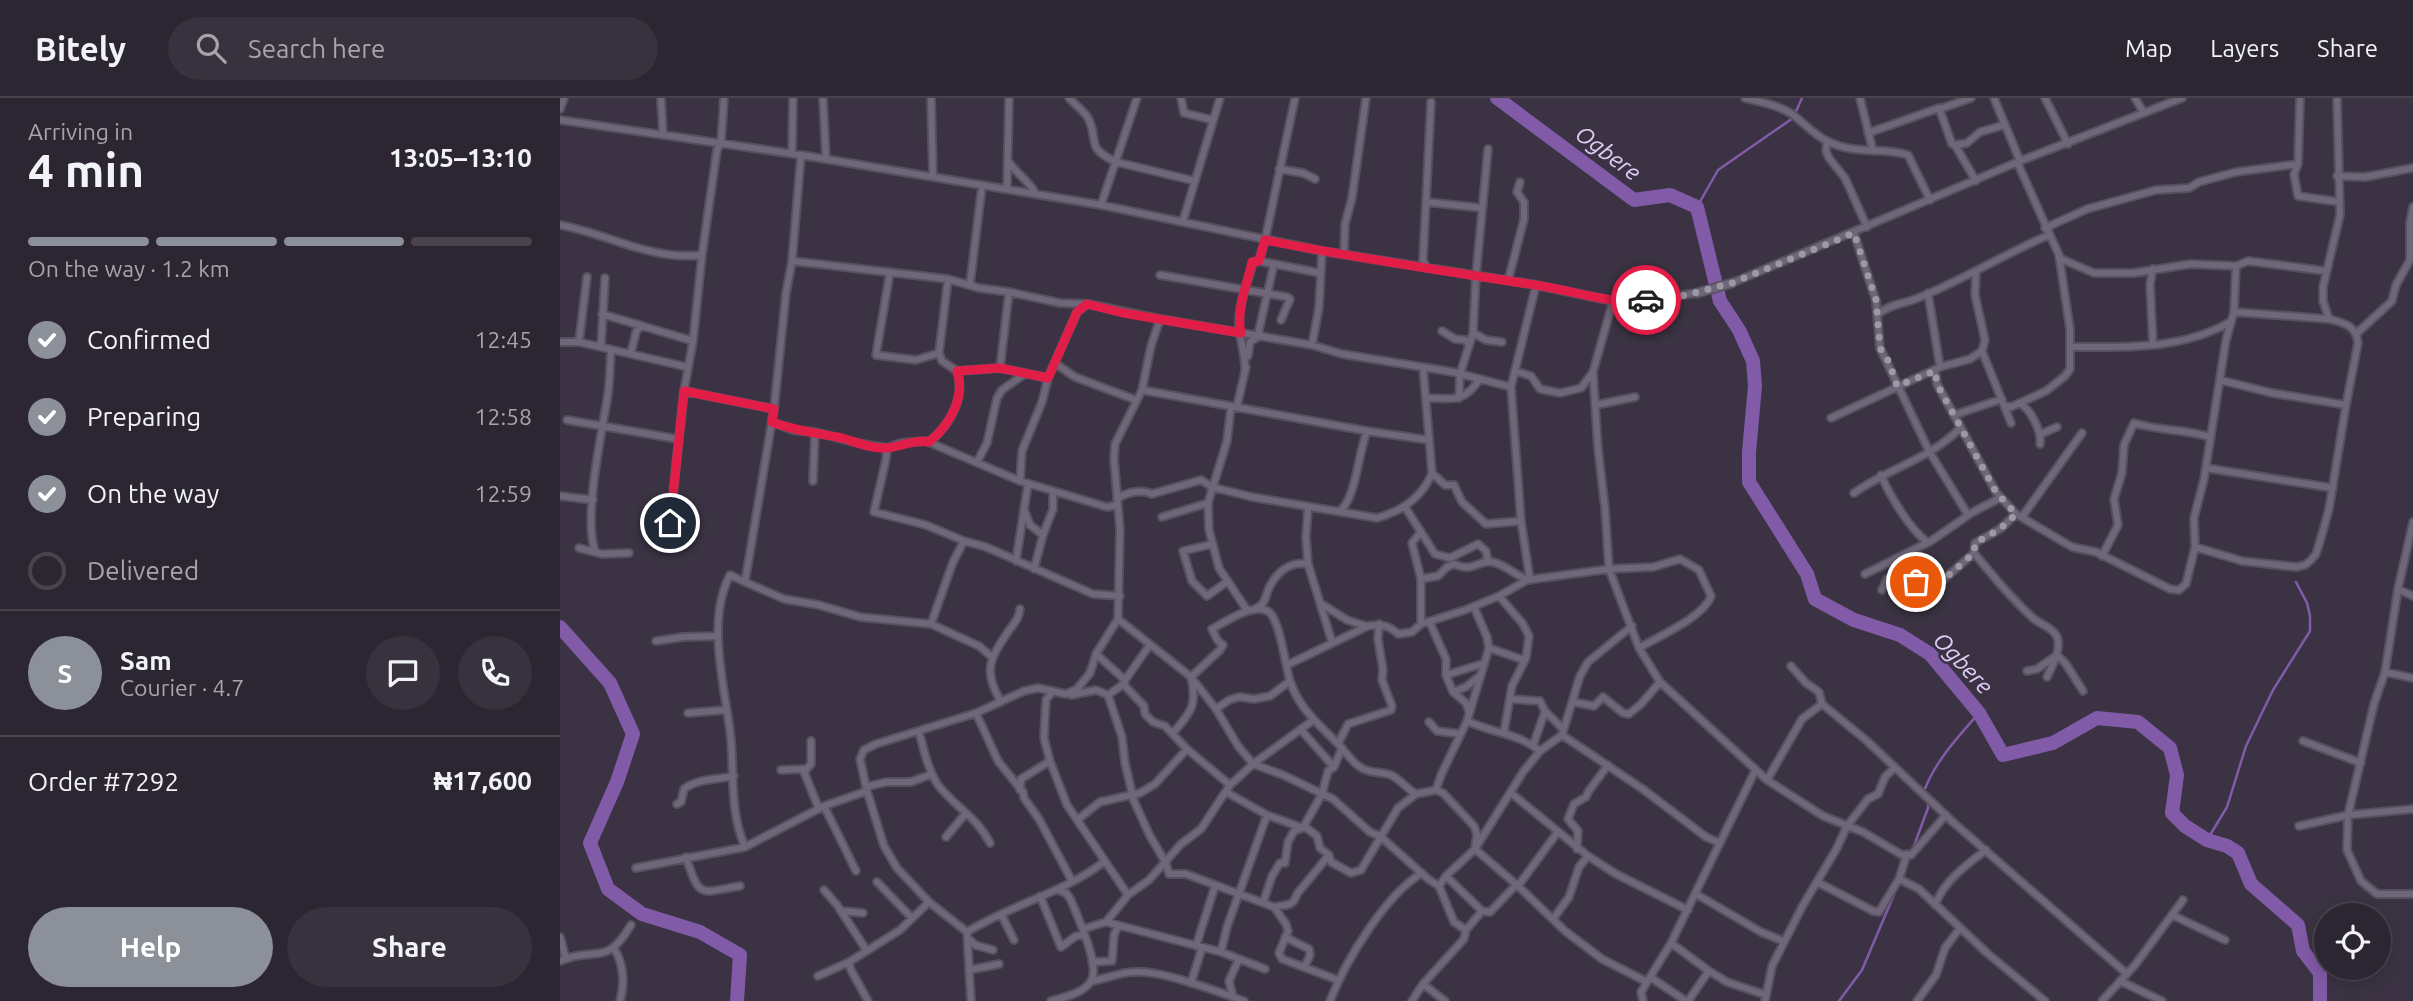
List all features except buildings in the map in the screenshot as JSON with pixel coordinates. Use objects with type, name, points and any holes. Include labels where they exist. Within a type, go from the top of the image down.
[{"type":"street","points":[[560,109],[564,98]]},
{"type":"street","points":[[662,98],[663,134]]},
{"type":"street","points":[[668,541],[687,367],[693,341],[717,150],[721,143],[724,98]]},
{"type":"street","points":[[792,154],[793,98]]},
{"type":"street","points":[[823,98],[826,159]]},
{"type":"street","points":[[931,98],[933,177]]},
{"type":"street","points":[[1007,189],[1009,98]]},
{"type":"street","points":[[1069,98],[1089,118],[1097,148],[1116,162],[1195,181]]},
{"type":"street","points":[[1101,205],[1137,98]]},
{"type":"street","points":[[1181,98],[1184,113],[1213,120]]},
{"type":"street","points":[[1183,221],[1220,98]]},
{"type":"street","points":[[1259,261],[1295,98]]},
{"type":"street","points":[[1344,254],[1345,224],[1352,198],[1366,98]]},
{"type":"street","points":[[1745,98],[1769,102],[1794,116],[1827,141],[1853,151],[1900,152],[1909,155],[1930,200]]},
{"type":"street","points":[[1860,98],[1873,151]]},
{"type":"street","points":[[1868,133],[1971,98]]},
{"type":"street","points":[[1994,98],[2059,258],[2070,329],[2070,369],[2065,376],[2046,391],[2011,407],[2004,402]]},
{"type":"street","points":[[2045,98],[2068,144]]},
{"type":"street","points":[[2135,98],[2144,113]]},
{"type":"street","points":[[560,120],[801,155],[1007,189],[1183,221],[1322,251],[1536,285],[1613,301],[1637,301],[1697,293],[1732,283],[2182,98]]},
{"type":"street","points":[[2300,98],[2298,164],[2294,174],[2298,196],[2340,202]]},
{"type":"street","points":[[2329,319],[2323,301],[2326,271],[2340,215],[2337,98]]},
{"type":"street","points":[[1427,268],[1423,260],[1431,102]]},
{"type":"street","points":[[1940,109],[1952,144],[1976,181]]},
{"type":"street","points":[[1955,145],[1965,143],[1980,132],[2004,125]]},
{"type":"street","points":[[1827,141],[1826,151],[1845,178],[1867,227]]},
{"type":"street","points":[[1459,398],[1460,374],[1473,333],[1488,149]]},
{"type":"street","points":[[745,582],[774,409],[792,261],[801,155]]},
{"type":"street","points":[[1007,159],[1014,171],[1031,185],[1036,194]]},
{"type":"street","points":[[2045,228],[2087,209],[2156,190],[2189,188],[2199,182],[2236,172],[2298,164]]},
{"type":"street","points":[[2337,176],[2365,177],[2413,168]]},
{"type":"street","points":[[1279,169],[1303,173],[1315,179]]},
{"type":"street","points":[[1508,281],[1524,219],[1524,202],[1517,192],[1520,182]]},
{"type":"street","points":[[970,284],[982,186]]},
{"type":"street","points":[[1426,202],[1482,208]]},
{"type":"street","points":[[2357,333],[2392,301],[2396,285],[2410,260],[2413,207]]},
{"type":"street","points":[[560,225],[599,234],[639,250],[686,257],[702,256]]},
{"type":"street","points":[[1854,233],[1877,305],[1880,348],[1889,362],[1897,386],[1905,395],[1929,451],[1968,515]]},
{"type":"street","points":[[1878,314],[1886,308],[1976,272],[1996,259],[2049,235]]},
{"type":"street","points":[[1312,345],[1319,307],[1322,251]]},
{"type":"street","points":[[2059,258],[2094,273],[2133,273],[2191,264],[2236,266],[2248,261],[2326,271]]},
{"type":"street","points":[[792,261],[948,279],[979,288],[1060,303],[1087,304],[1312,345],[1354,356],[1460,374],[1511,387]]},
{"type":"street","points":[[1245,368],[1239,323],[1252,262],[1259,261],[1320,273]]},
{"type":"street","points":[[1260,336],[1259,330],[1274,264]]},
{"type":"street","points":[[1928,293],[1937,384],[2000,498],[2019,516],[2072,547],[2102,556],[2175,591],[2186,584],[2195,547],[2194,518],[2206,468],[2234,312],[2236,266]]},
{"type":"street","points":[[2153,269],[2150,284],[2153,345]]},
{"type":"street","points":[[890,272],[876,355],[916,359],[939,354]]},
{"type":"street","points":[[1976,272],[1975,295],[1984,341],[1982,351],[2011,424]]},
{"type":"street","points":[[1160,275],[1290,299],[1281,320]]},
{"type":"street","points":[[579,342],[587,277]]},
{"type":"street","points":[[601,347],[605,278]]},
{"type":"street","points":[[948,279],[939,354],[942,361],[957,371],[1000,368],[1048,378]]},
{"type":"street","points":[[1529,580],[1521,521],[1511,387],[1536,285]]},
{"type":"street","points":[[1000,368],[1009,292]]},
{"type":"street","points":[[1613,301],[1594,370],[1609,569],[1639,648],[1660,682],[1767,780],[1824,816],[1863,832],[1902,855],[1911,855],[1946,815]]},
{"type":"street","points":[[1020,481],[1022,451],[1042,402],[1048,378],[1077,312],[1087,304]]},
{"type":"street","points":[[1877,305],[1886,308]]},
{"type":"street","points":[[2195,547],[2242,561],[2296,567],[2305,565],[2316,554],[2329,509],[2358,343],[2357,333],[2349,325],[2329,319],[2234,312]]},
{"type":"street","points":[[602,314],[693,341]]},
{"type":"street","points":[[1066,694],[1077,689],[1090,673],[1096,654],[1118,619],[1120,530],[1115,444],[1142,390],[1150,346],[1160,319]]},
{"type":"street","points":[[2070,346],[2153,345],[2183,341],[2217,330],[2231,322]]},
{"type":"street","points":[[631,353],[636,332],[640,327]]},
{"type":"street","points":[[1442,331],[1468,343]]},
{"type":"street","points":[[1473,333],[1486,340],[1502,342]]},
{"type":"street","points":[[1250,610],[1215,558],[1209,530],[1208,503],[1227,441],[1250,342],[1260,336]]},
{"type":"street","points":[[560,342],[579,342],[687,367]]},
{"type":"street","points":[[595,551],[593,500],[609,390],[611,350]]},
{"type":"street","points":[[1831,418],[1897,386],[1970,359],[1982,351]]},
{"type":"street","points":[[1056,365],[1075,377],[1136,400]]},
{"type":"street","points":[[1118,505],[1117,499],[1123,495],[1147,491],[1152,494],[1200,480],[1212,487],[1308,507],[1377,518],[1394,513],[1426,488],[1432,473],[1423,367]]},
{"type":"street","points":[[1515,371],[1531,376],[1540,389],[1560,393],[1581,388],[1594,370]]},
{"type":"street","points":[[929,442],[948,425],[957,401],[957,371]]},
{"type":"street","points":[[977,462],[987,443],[997,398],[1002,390],[1026,373]]},
{"type":"street","points":[[1426,398],[1459,398],[1470,394],[1479,380]]},
{"type":"street","points":[[2220,380],[2272,393],[2346,405]]},
{"type":"street","points":[[1142,390],[1429,440]]},
{"type":"street","points":[[684,391],[774,409]]},
{"type":"street","points":[[1596,405],[1635,397]]},
{"type":"street","points":[[1954,415],[2004,402]]},
{"type":"street","points":[[2019,402],[2027,407],[2041,434],[2040,444]]},
{"type":"street","points":[[567,420],[678,439]]},
{"type":"street","points":[[772,422],[793,430],[815,432],[887,448],[901,443],[929,442],[1028,484],[1107,507],[1118,505]]},
{"type":"street","points":[[2102,556],[2118,525],[2114,499],[2122,473],[2124,445],[2134,423],[2154,429],[2191,431],[2210,437]]},
{"type":"street","points":[[2041,434],[2057,426]]},
{"type":"street","points":[[1854,493],[1881,475],[1929,451],[1960,428]]},
{"type":"street","points":[[1340,511],[1348,505],[1354,488],[1360,450],[1367,431]]},
{"type":"street","points":[[813,481],[815,432]]},
{"type":"street","points":[[1882,590],[1887,579],[1916,582],[1943,580],[1974,553],[1975,543],[2019,516],[2082,433]]},
{"type":"street","points":[[887,448],[874,512],[926,525],[986,547],[1093,593],[1120,596]]},
{"type":"street","points":[[2206,468],[2333,488]]},
{"type":"street","points":[[1432,473],[1445,485],[1454,485],[1462,502],[1483,523],[1521,521]]},
{"type":"street","points":[[1881,475],[1889,494],[1917,533],[1927,542]]},
{"type":"street","points":[[1016,561],[1028,484]]},
{"type":"street","points":[[1034,569],[1043,535],[1054,509],[1053,491]]},
{"type":"street","points":[[560,496],[593,500]]},
{"type":"street","points":[[1865,574],[1927,542],[2000,498]]},
{"type":"street","points":[[1161,517],[1208,503]]},
{"type":"street","points":[[1308,507],[1308,564],[1332,642]]},
{"type":"street","points":[[1405,507],[1435,554],[1450,558],[1478,544],[1486,551],[1488,562]]},
{"type":"street","points":[[1023,508],[1030,525],[1043,535]]},
{"type":"street","points":[[2413,522],[2398,589],[2385,672],[2374,704],[2348,815],[2347,850],[2361,881],[2377,894],[2413,894]]},
{"type":"street","points":[[1420,533],[1412,543],[1421,579],[1421,624]]},
{"type":"street","points":[[932,624],[953,562],[964,541]]},
{"type":"street","points":[[1213,544],[1183,551],[1192,580],[1207,596],[1228,581]]},
{"type":"street","points":[[579,548],[629,553]]},
{"type":"street","points":[[1974,553],[2019,605],[2052,630],[2058,639],[2057,655],[2047,677]]},
{"type":"street","points":[[1287,666],[1368,626],[1379,624],[1392,628],[1398,634],[1412,632],[1421,624],[1474,607],[1529,580],[1609,569],[1653,567],[1680,559],[1699,570],[1711,596],[1709,604],[1639,648]]},
{"type":"street","points":[[1191,677],[1223,645],[1212,629],[1264,602],[1278,574],[1291,565],[1299,562],[1308,564]]},
{"type":"street","points":[[1421,579],[1438,576],[1454,564],[1474,568],[1488,562],[1503,566],[1529,580]]},
{"type":"street","points":[[745,847],[733,805],[734,776],[718,636],[724,587],[730,575],[784,599],[819,605],[860,617],[932,624],[979,646],[992,657]]},
{"type":"street","points":[[2398,589],[2413,596]]},
{"type":"street","points":[[1499,596],[1529,636],[1526,657],[1512,686],[1504,732]]},
{"type":"street","points":[[1320,603],[1347,620],[1368,626]]},
{"type":"street","points":[[1436,790],[1468,717],[1489,648],[1474,607]]},
{"type":"street","points":[[1000,700],[992,685],[989,667],[992,657],[1017,620],[1020,610]]},
{"type":"street","points":[[1250,610],[1264,610],[1271,614],[1290,681],[1312,721],[1360,768],[1388,774],[1416,794]]},
{"type":"street","points":[[1118,619],[1191,677],[1253,764],[1333,800],[1370,832],[1380,836],[1439,886],[1454,922],[1466,930]]},
{"type":"street","points":[[1430,622],[1446,659],[1446,675],[1453,692],[1466,703],[1468,717],[1481,727],[1504,732],[1530,743],[1540,751]]},
{"type":"street","points":[[1263,903],[1275,871],[1280,863],[1284,865],[1288,842],[1294,831],[1303,827],[1322,794],[1348,724],[1391,710],[1392,706],[1382,680],[1379,624]]},
{"type":"street","points":[[1439,886],[1475,849],[1540,751],[1562,732],[1580,676],[1588,662],[1632,626]]},
{"type":"street","points":[[656,641],[718,636]]},
{"type":"street","points":[[1108,695],[1125,680],[1149,646]]},
{"type":"street","points":[[1489,648],[1521,659],[1526,657]]},
{"type":"street","points":[[1096,654],[1125,680],[1125,686],[1144,706],[1144,714],[1173,733],[1228,788],[1267,815],[1303,827],[1317,836],[1320,848],[1329,855],[1331,862],[1351,873],[1361,870],[1398,808],[1416,794],[1436,790],[1443,793],[1474,826],[1477,834],[1475,849]]},
{"type":"street","points":[[2027,671],[2037,669],[2057,655]]},
{"type":"street","points":[[2057,655],[2083,691]]},
{"type":"street","points":[[1446,675],[1482,664]]},
{"type":"street","points":[[1791,666],[1806,683],[1819,692],[1822,704],[1867,741],[1946,815],[2127,974]]},
{"type":"street","points":[[2385,672],[2413,678]]},
{"type":"street","points":[[1453,692],[1466,687],[1482,674]]},
{"type":"street","points":[[1173,733],[1191,712],[1194,688],[1191,677]]},
{"type":"street","points":[[1216,709],[1239,696],[1254,699],[1270,696],[1290,681]]},
{"type":"street","points":[[1573,702],[1594,706],[1603,697],[1623,713],[1629,714],[1660,682]]},
{"type":"street","points":[[993,950],[975,945],[897,869],[884,845],[866,789],[860,759],[864,750],[876,744],[976,713],[1000,700],[1031,689],[1066,694],[1096,690],[1108,695],[1122,737],[1133,794],[1169,874],[1186,874],[1274,907],[1286,907],[1295,901],[1297,894],[1329,855]]},
{"type":"street","points":[[1052,692],[1046,700],[1044,738],[1050,761],[1067,806],[1128,895]]},
{"type":"street","points":[[1510,699],[1540,701],[1562,732],[1706,837],[1720,843]]},
{"type":"street","points":[[1767,780],[1802,719],[1822,704]]},
{"type":"street","points":[[688,713],[725,710]]},
{"type":"street","points":[[1530,743],[1538,733],[1545,710]]},
{"type":"street","points":[[976,713],[998,761],[1040,819],[1072,881]]},
{"type":"street","points":[[1040,896],[1061,947],[1083,932],[1105,922],[1128,895],[1149,880],[1181,844],[1201,829],[1228,788],[1253,764],[1312,721]]},
{"type":"street","points":[[1429,722],[1437,731],[1461,734]]},
{"type":"street","points":[[1301,730],[1334,767]]},
{"type":"street","points":[[919,732],[932,774],[940,787],[982,828],[990,844]]},
{"type":"street","points":[[781,770],[805,769],[811,764],[811,741]]},
{"type":"street","points":[[2303,741],[2361,763]]},
{"type":"street","points":[[1077,820],[1100,802],[1140,793],[1155,784],[1187,749]]},
{"type":"street","points":[[1020,790],[1021,779],[1050,761]]},
{"type":"street","points":[[1577,849],[1578,831],[1568,819],[1574,804],[1586,797],[1608,765]]},
{"type":"street","points":[[1671,943],[1727,982],[1766,998],[1772,966],[1783,941],[1847,827],[1868,799],[1878,794],[1885,777],[1894,768]]},
{"type":"street","points":[[805,769],[804,772],[856,871]]},
{"type":"street","points":[[1643,1001],[1641,992],[1671,943],[1755,771]]},
{"type":"street","points":[[636,868],[745,847],[866,789],[886,782],[911,782],[932,774]]},
{"type":"street","points":[[677,804],[681,802],[684,789],[690,784],[700,780],[734,776]]},
{"type":"street","points":[[1511,793],[1577,849],[1616,874],[1688,910]]},
{"type":"street","points":[[2299,826],[2348,815],[2413,809]]},
{"type":"street","points":[[946,837],[966,813]]},
{"type":"street","points":[[1221,951],[1267,815]]},
{"type":"street","points":[[1288,821],[1294,831]]},
{"type":"street","points":[[1446,876],[1482,911],[1490,912],[1517,885],[1557,833]]},
{"type":"street","points":[[1475,849],[1602,959],[1649,979],[1687,1001],[1709,971]]},
{"type":"street","points":[[1935,905],[1938,895],[1949,882],[1986,850]]},
{"type":"street","points":[[1817,882],[1876,912],[1883,908],[1899,879],[1907,854]]},
{"type":"street","points":[[1553,919],[1569,897],[1579,867],[1588,856]]},
{"type":"street","points":[[686,857],[695,885],[700,890],[740,886]]},
{"type":"street","points":[[968,936],[1001,914],[1058,890],[1105,861]]},
{"type":"street","points":[[1330,1001],[1338,980],[1384,908],[1422,873]]},
{"type":"street","points":[[1899,879],[1919,889],[2045,1001]]},
{"type":"street","points":[[877,882],[912,918]]},
{"type":"street","points":[[1242,883],[1246,893],[1253,899]]},
{"type":"street","points":[[1191,984],[1215,886]]},
{"type":"street","points":[[824,890],[842,911],[867,951]]},
{"type":"street","points":[[1058,890],[1066,893],[1083,932],[1094,971],[1091,981]]},
{"type":"street","points":[[1696,894],[1761,932],[1783,941]]},
{"type":"street","points":[[2102,1001],[2127,974],[2183,900]]},
{"type":"street","points":[[818,976],[849,962],[900,930],[929,902]]},
{"type":"street","points":[[1274,907],[1288,931],[1279,953],[1282,959],[1305,965],[1338,980]]},
{"type":"street","points":[[842,911],[863,913]]},
{"type":"street","points":[[1412,1001],[1423,984],[1464,939],[1466,930],[1482,911]]},
{"type":"street","points":[[1001,914],[1014,940]]},
{"type":"street","points":[[2172,915],[2225,940]]},
{"type":"street","points":[[1105,922],[1221,951],[1265,969]]},
{"type":"street","points":[[560,937],[563,960],[609,952],[631,925]]},
{"type":"street","points":[[1092,962],[1112,961],[1114,935],[1118,926]]},
{"type":"street","points":[[1917,1001],[1936,975],[1945,948],[1960,928]]},
{"type":"street","points":[[968,936],[971,1001]]},
{"type":"street","points":[[1285,937],[1308,949],[1310,955],[1305,965]]},
{"type":"street","points":[[614,948],[620,957],[624,981],[620,1001]]},
{"type":"street","points":[[1233,997],[1229,981],[1239,959]]},
{"type":"street","points":[[849,962],[868,1001]]},
{"type":"street","points":[[969,970],[999,964]]},
{"type":"street","points":[[1051,1001],[1080,991],[1091,981],[1131,971],[1191,984],[1244,1001]]},
{"type":"street","points":[[2120,981],[2162,1001]]},
{"type":"street","points":[[1423,984],[1445,1001]]},
{"type":"waterway","name":"Ogbere","points":[[1497,98],[1634,200],[1670,195],[1697,207],[1720,301],[1739,330],[1753,361],[1755,386],[1749,482],[1807,574],[1815,599],[1854,620],[1900,635],[1930,654],[1979,713],[2003,755],[2053,743],[2097,718],[2138,722],[2170,748],[2177,775],[2172,813],[2185,826],[2207,840],[2227,846],[2238,853],[2251,884],[2298,925],[2303,951],[2320,973],[2320,1001]]},
{"type":"waterway","points":[[1697,207],[1718,170],[1793,118],[1802,98]]},
{"type":"waterway","points":[[2207,840],[2227,807],[2246,746],[2273,690],[2310,631],[2307,603],[2296,582]]},
{"type":"waterway","points":[[560,627],[610,683],[633,734],[617,782],[590,843],[608,889],[642,914],[700,932],[740,955],[737,1001]]},
{"type":"waterway","points":[[1926,794],[1924,791],[1941,759],[1979,713]]},
{"type":"waterway","points":[[1912,851],[1928,808],[1928,801]]},
{"type":"waterway","points":[[1839,1001],[1862,970],[1910,857]]},
{"type":"way so far","points":[[1646,300],[1682,296],[1732,283],[1854,233],[1876,300],[1880,348],[1889,362],[1897,386],[1935,371],[1937,384],[1996,492],[2016,514],[2000,529],[1975,543],[1974,553],[1969,559],[1943,580],[1916,582]]},
{"type":"route","points":[[670,523],[684,391],[774,409],[772,422],[793,430],[815,432],[887,448],[901,443],[929,442],[948,425],[957,401],[957,371],[1000,368],[1048,378],[1077,312],[1087,304],[1123,313],[1241,333],[1239,323],[1244,291],[1252,262],[1259,261],[1265,240],[1536,285],[1613,301],[1646,300]]}]
